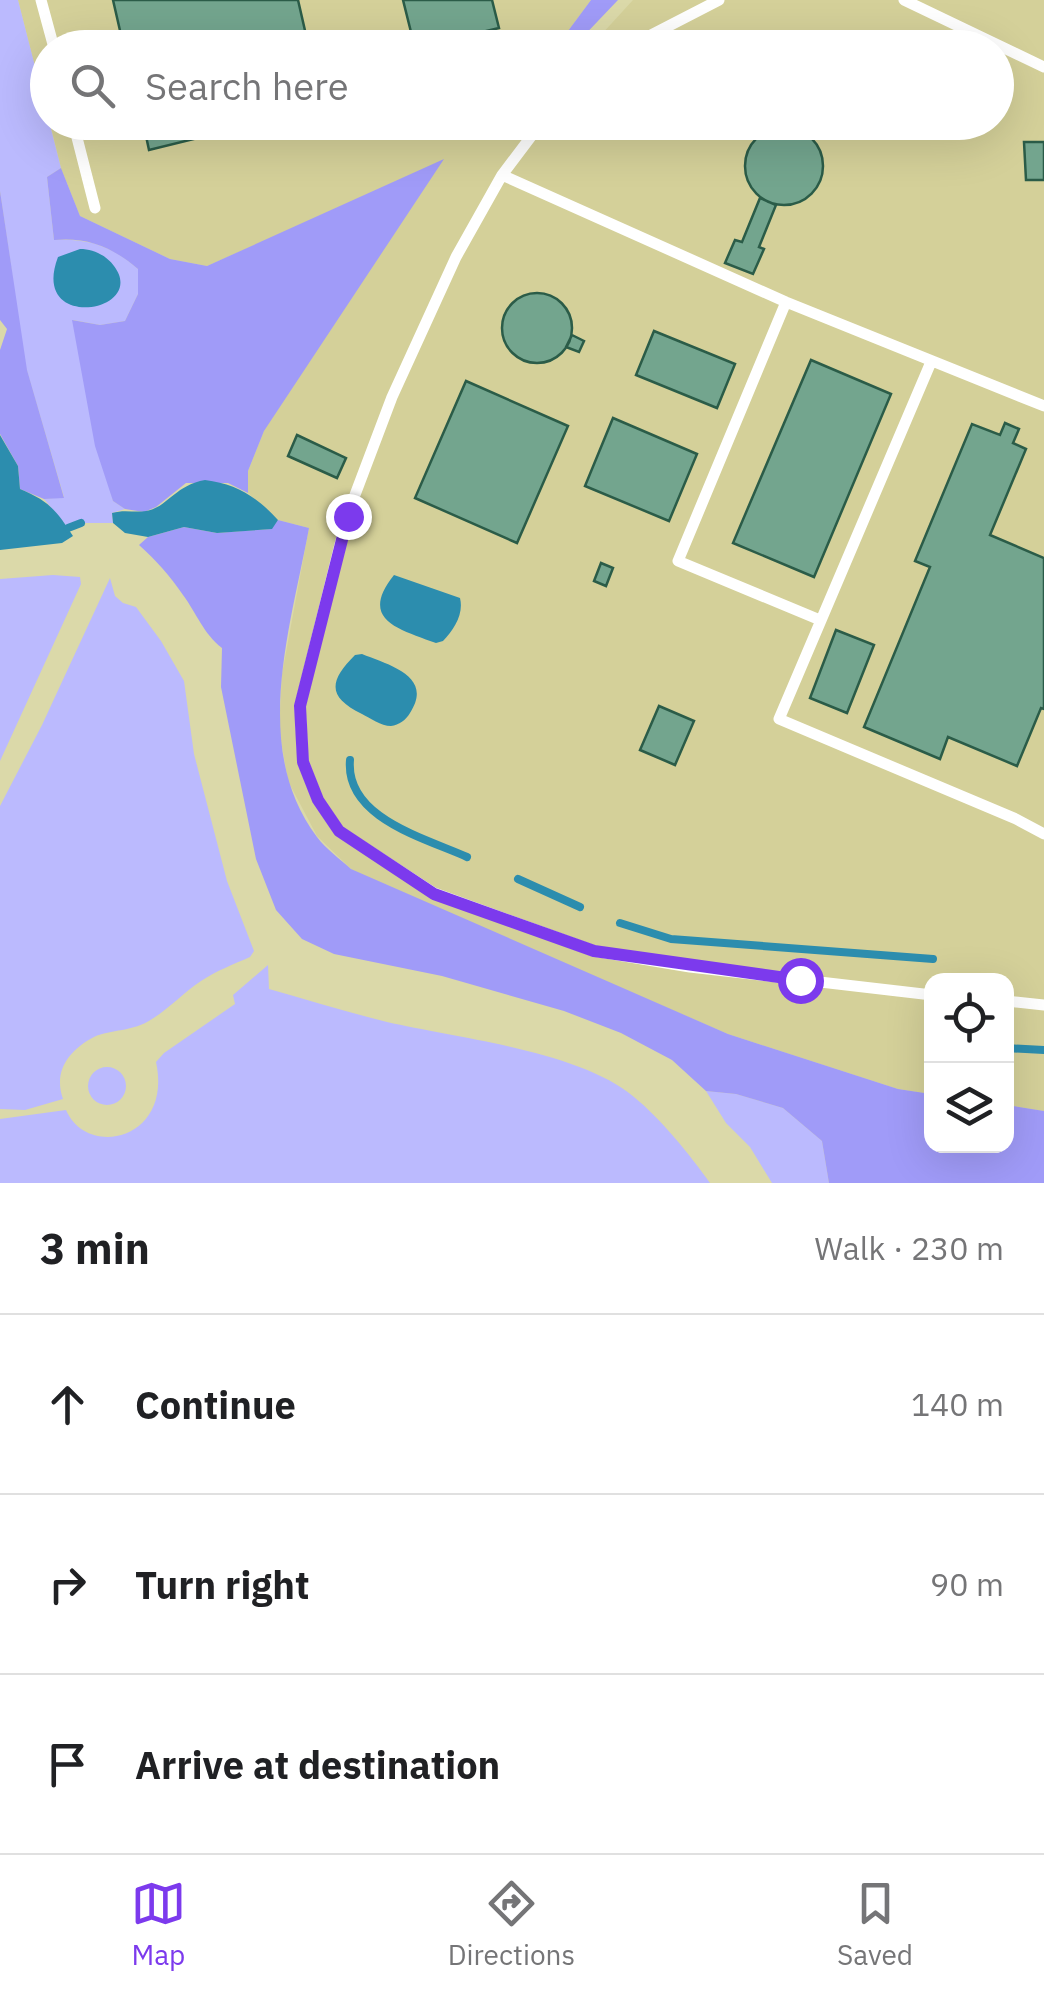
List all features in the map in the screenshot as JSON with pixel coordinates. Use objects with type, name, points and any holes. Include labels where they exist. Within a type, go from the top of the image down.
[{"type":"lane","points":[[42,0],[50,30]]},
{"type":"lane","points":[[661,30],[719,0]]},
{"type":"lane","points":[[904,0],[967,30]]},
{"type":"lane","points":[[1014,53],[1044,67]]},
{"type":"lane","points":[[77,140],[94,208]]},
{"type":"lane","points":[[528,140],[502,175],[456,257],[400,380],[348,516],[300,706],[303,762],[318,800],[339,831],[434,894],[594,951],[690,967],[924,994]]},
{"type":"lane","points":[[502,175],[786,302],[1044,406]]},
{"type":"lane","points":[[786,302],[678,561],[820,620]]},
{"type":"lane","points":[[931,362],[780,718],[1016,818],[1044,834]]},
{"type":"lane","points":[[1014,1002],[1044,1004]]},
{"type":"shaded area","points":[[0,0],[18,0],[30,47],[30,140],[54,140],[61,168],[47,177],[54,240],[99,245],[138,269],[138,294],[125,321],[100,325],[73,320],[113,501],[125,509],[112,513],[113,523],[81,523],[68,528],[44,499],[64,497],[15,330],[12,273],[0,191]]},
{"type":"shaded area","points":[[18,0],[591,0],[569,30],[30,30],[30,47]]},
{"type":"shaded area","points":[[591,0],[618,0],[589,30],[569,30]]},
{"type":"shaded area","points":[[633,0],[1044,0],[1044,1111],[1014,1106],[1014,973],[924,973],[924,1093],[898,1089],[728,1034],[381,885],[351,869],[317,836],[288,781],[279,729],[282,674],[309,528],[278,520],[248,493],[248,471],[264,431],[300,225],[207,266],[170,259],[80,216],[54,140],[1014,140],[1014,30],[606,30]]},
{"type":"shaded area","points":[[444,159],[264,431],[248,471],[248,493],[228,483],[186,483],[144,512],[125,509],[113,501],[95,446],[72,320],[100,325],[125,321],[138,294],[138,269],[99,245],[54,240],[47,177],[61,168],[80,216],[170,259],[207,266]]},
{"type":"shaded area","points":[[0,191],[27,370],[64,498],[44,499],[20,489],[18,466],[0,434],[0,350],[7,329],[0,320]]},
{"type":"shaded area","points":[[80,249],[99,253],[114,266],[120,282],[116,295],[104,303],[72,305],[59,297],[54,281],[58,257]]},
{"type":"shaded area","points":[[0,435],[18,466],[20,489],[51,507],[73,536],[62,543],[0,550]]},
{"type":"shaded area","points":[[205,480],[246,493],[278,520],[272,529],[217,533],[184,527],[148,537],[125,533],[113,523],[112,513],[153,509],[186,487]]},
{"type":"shaded area","points":[[278,520],[309,528],[286,646],[280,726],[285,765],[297,802],[317,837],[333,854],[351,869],[728,1034],[898,1089],[924,1093],[924,1153],[1014,1153],[1014,1106],[1044,1111],[1044,1183],[829,1183],[822,1141],[783,1108],[736,1094],[706,1091],[672,1060],[621,1033],[564,1011],[442,976],[334,954],[302,939],[276,910],[256,859],[221,687],[222,648],[168,575],[139,545],[148,537],[184,527],[217,533],[271,529]]},
{"type":"shaded area","points":[[394,575],[460,598],[457,621],[443,641],[436,643],[397,627],[382,613],[384,590]]},
{"type":"shaded area","points":[[80,577],[81,584],[0,761],[0,579]]},
{"type":"shaded area","points":[[110,578],[115,596],[136,607],[184,681],[194,754],[227,881],[254,951],[250,957],[201,981],[145,1023],[101,1034],[77,1048],[62,1071],[63,1099],[25,1110],[0,1109],[0,806]]},
{"type":"shaded area","points":[[362,654],[395,668],[412,681],[416,700],[408,716],[399,723],[380,723],[351,708],[338,695],[336,681],[340,673],[355,655]]},
{"type":"shaded area","points":[[268,965],[269,989],[387,1022],[551,1057],[611,1081],[654,1116],[710,1183],[0,1183],[0,1119],[66,1110],[77,1125],[91,1134],[125,1134],[141,1124],[152,1109],[158,1088],[156,1062],[235,1004],[233,995]]},
{"type":"shaded area","points":[[107,1067],[121,1072],[126,1086],[121,1100],[107,1105],[93,1100],[88,1086],[93,1072]]},
{"type":"shaded area","points":[[706,1091],[736,1094],[783,1108],[822,1141],[829,1183],[772,1183],[750,1147],[726,1123]]},
{"type":"building","points":[[113,0],[298,0],[305,30],[120,30]]},
{"type":"building","points":[[403,0],[492,0],[499,28],[491,30],[410,30]]},
{"type":"building","points":[[147,140],[190,140],[149,150]]},
{"type":"building","points":[[756,140],[812,140],[820,151],[820,181],[799,202],[769,202],[748,181],[748,151]]},
{"type":"building","points":[[1024,142],[1044,142],[1044,180],[1026,180]]},
{"type":"building","points":[[760,198],[776,205],[753,274],[725,263],[735,240],[742,242]]},
{"type":"building","points":[[537,293],[562,303],[572,328],[562,353],[537,363],[512,353],[502,328],[512,303]]},
{"type":"building","points":[[654,331],[735,364],[717,408],[636,375]]},
{"type":"building","points":[[572,335],[584,341],[579,352],[566,347]]},
{"type":"building","points":[[811,360],[891,394],[814,577],[733,543]]},
{"type":"building","points":[[466,381],[568,426],[517,543],[415,498]]},
{"type":"building","points":[[613,418],[697,454],[669,521],[585,486]]},
{"type":"building","points":[[1005,423],[1019,429],[1013,443],[1026,449],[990,535],[1044,558],[1044,709],[1041,708],[1017,766],[948,737],[940,759],[864,727],[930,567],[915,561],[972,424],[1000,435]]},
{"type":"building","points":[[297,435],[346,458],[337,478],[288,456]]},
{"type":"building","points":[[601,563],[613,568],[606,586],[594,581]]},
{"type":"building","points":[[836,630],[874,645],[847,713],[810,698]]},
{"type":"building","points":[[659,706],[694,721],[675,765],[640,750]]},
{"type":"waterway","points":[[68,528],[81,523]]},
{"type":"waterway","points":[[350,760],[352,780],[360,797],[374,811],[410,833],[467,857]]},
{"type":"waterway","points":[[518,879],[580,907]]},
{"type":"waterway","points":[[620,923],[671,939],[933,959]]},
{"type":"waterway","points":[[1014,1048],[1044,1050]]},
{"type":"route","points":[[348,516],[300,706],[303,762],[318,800],[339,831],[434,894],[594,951],[800,980]]}]
